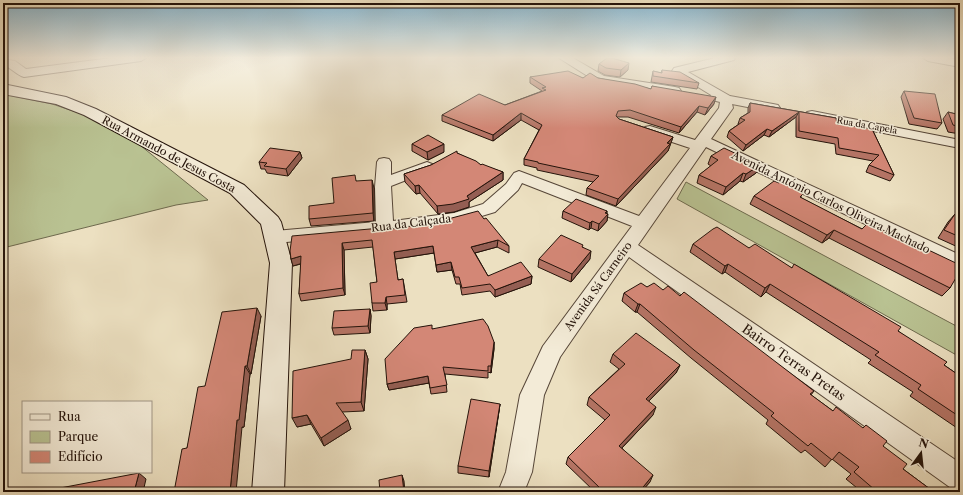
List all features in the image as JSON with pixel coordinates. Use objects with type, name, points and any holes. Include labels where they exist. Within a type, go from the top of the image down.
[{"type":"street","name":"Rua da Capela","points":[[614,81],[726,99],[896,130],[960,144]]},
{"type":"street","points":[[695,81],[726,99]]},
{"type":"street","name":"Rua Armando de Jesus Costa","points":[[3,89],[60,100],[90,112],[237,189],[271,222],[281,262],[268,492]]},
{"type":"street","name":"Avenida Sá Carneiro","points":[[511,492],[519,472],[532,395],[551,352],[726,108],[726,99]]},
{"type":"street","name":"Avenida António Carlos Oliveira Machado","points":[[638,126],[701,143],[960,263]]},
{"type":"street","points":[[384,162],[384,227]]},
{"type":"street","points":[[383,187],[385,183],[438,162]]},
{"type":"street","name":"Rua da Calçada","points":[[275,237],[384,227],[455,218],[489,208],[512,187],[519,176],[642,224]]},
{"type":"street","name":"Bairro Terras Pretas","points":[[627,246],[960,479]]},
{"type":"green space","points":[[3,94],[52,104],[115,125],[208,200],[176,205],[3,248]]},
{"type":"green space","points":[[686,182],[960,328],[960,357],[677,199]]},
{"type":"building","points":[[537,81],[617,81],[635,84],[651,89],[652,86],[716,97],[708,108],[699,106],[681,127],[630,110],[618,111],[616,116],[619,119],[673,137],[667,143],[670,144],[618,199],[587,188],[599,176],[524,159],[542,125],[521,113],[493,135],[442,115],[479,94],[505,105],[546,90],[542,88],[546,87]]},
{"type":"building","points":[[904,91],[935,94],[942,123],[914,118]]},
{"type":"building","points":[[750,103],[836,118],[837,124],[872,129],[894,175],[869,165],[879,155],[839,148],[838,138],[799,131],[799,112],[772,131],[767,129],[746,145],[729,131],[745,120],[740,118],[750,112]]},
{"type":"building","points":[[948,112],[960,115],[960,127],[953,125]]},
{"type":"building","points":[[428,135],[444,144],[427,152],[412,144]]},
{"type":"building","points":[[270,148],[300,152],[286,169],[264,166],[267,163],[259,162]]},
{"type":"building","points":[[724,148],[760,165],[746,174],[743,173],[726,187],[699,175],[718,160],[711,156]]},
{"type":"building","points":[[457,151],[457,153],[476,161],[481,165],[482,164],[503,172],[467,196],[469,199],[453,204],[437,206],[419,185],[415,186],[404,174],[431,165]]},
{"type":"building","points":[[355,175],[356,181],[372,180],[373,213],[309,219],[309,206],[334,203],[332,178]]},
{"type":"building","points":[[774,181],[779,183],[781,181],[802,192],[801,193],[803,194],[800,197],[862,229],[868,223],[960,265],[958,267],[960,268],[960,271],[950,288],[834,230],[827,235],[754,196]]},
{"type":"building","points":[[576,199],[607,211],[605,213],[608,214],[599,224],[592,221],[590,223],[563,211]]},
{"type":"building","points":[[478,211],[484,219],[486,218],[509,246],[498,240],[471,247],[488,276],[521,262],[532,276],[495,290],[490,284],[462,288],[459,277],[455,277],[451,262],[436,265],[433,246],[394,252],[398,280],[403,279],[405,295],[386,297],[385,303],[372,303],[370,283],[377,282],[372,240],[342,243],[343,288],[299,294],[301,256],[291,259],[290,251],[292,236],[392,227],[392,229],[449,220],[448,219]]},
{"type":"building","points":[[955,214],[960,216],[960,237],[944,230]]},
{"type":"building","points":[[717,227],[749,248],[755,244],[792,268],[794,264],[901,327],[898,331],[947,362],[944,365],[960,376],[960,417],[918,389],[921,385],[875,355],[879,352],[770,284],[765,288],[728,264],[725,266],[693,244]]},
{"type":"building","points":[[561,235],[583,245],[582,247],[591,251],[572,274],[539,259]]},
{"type":"building","points":[[641,283],[647,287],[654,283],[663,290],[668,286],[680,296],[684,292],[814,391],[810,394],[833,411],[836,407],[863,428],[866,425],[887,441],[883,446],[907,464],[903,469],[934,492],[874,492],[875,490],[854,472],[859,467],[839,452],[832,460],[811,443],[808,446],[771,416],[774,413],[694,350],[640,304],[624,293]]},
{"type":"building","points":[[257,308],[247,366],[245,366],[239,420],[237,420],[230,492],[174,492],[182,449],[187,448],[198,387],[205,386],[222,312]]},
{"type":"building","points":[[370,309],[368,326],[332,328],[334,311]]},
{"type":"building","points":[[483,319],[488,326],[494,342],[491,366],[488,366],[488,371],[443,367],[447,385],[430,388],[428,376],[387,384],[385,359],[414,328],[432,325],[432,329]]},
{"type":"building","points":[[636,333],[680,365],[646,399],[656,407],[619,446],[653,475],[639,492],[600,492],[599,490],[601,489],[568,457],[610,415],[589,397],[625,364],[613,354]]},
{"type":"building","points":[[352,350],[365,350],[361,402],[336,403],[348,420],[321,438],[307,415],[292,418],[293,371],[351,359]]},
{"type":"building","points":[[471,399],[500,404],[489,471],[458,466]]},
{"type":"building","points":[[139,473],[134,492],[54,492],[55,489]]},
{"type":"building","points":[[402,475],[404,492],[380,492],[379,480]]}]
